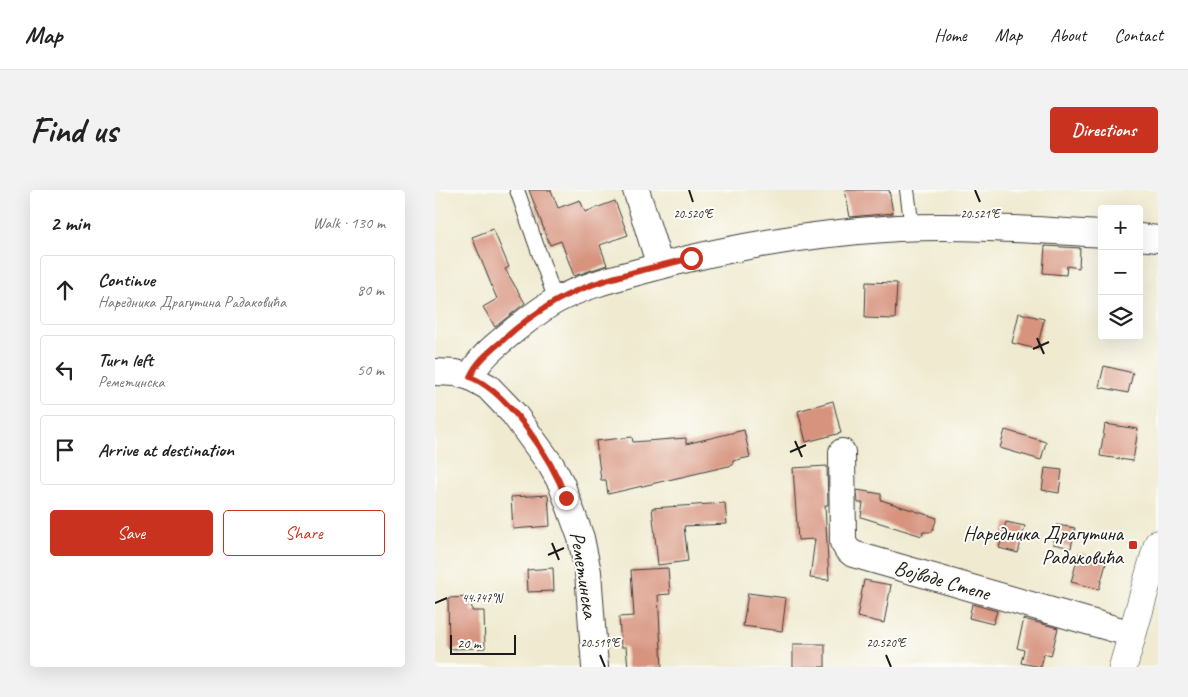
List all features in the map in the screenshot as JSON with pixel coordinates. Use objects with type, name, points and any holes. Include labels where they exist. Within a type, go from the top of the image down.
[{"type":"street","points":[[637,190],[660,266]]},
{"type":"street","points":[[448,377],[475,366],[511,333],[556,301],[581,289],[660,266],[729,249],[804,236],[912,228],[1009,228],[1098,234]]},
{"type":"street","points":[[1143,237],[1158,239]]},
{"type":"street","name":"Реметинска","points":[[448,377],[488,387],[502,400],[541,449],[561,483],[579,530],[585,553],[595,667]]},
{"type":"street","name":"Војводе Степе","points":[[842,452],[843,542],[847,550],[853,554],[1132,634]]},
{"type":"street","points":[[1123,667],[1158,544]]},
{"type":"lane","points":[[517,190],[556,301]]},
{"type":"lane","points":[[907,190],[912,228]]},
{"type":"building","points":[[529,190],[551,190],[558,208],[580,200],[585,212],[615,201],[628,235],[600,245],[607,265],[574,276],[561,241],[550,245]]},
{"type":"building","points":[[845,190],[889,190],[893,213],[850,217]]},
{"type":"building","points":[[493,229],[509,267],[505,269],[525,303],[495,327],[483,307],[497,299],[472,237]]},
{"type":"building","points":[[1045,246],[1080,248],[1079,268],[1067,266],[1066,275],[1043,273]]},
{"type":"building","points":[[866,282],[897,283],[895,319],[865,318]]},
{"type":"building","points":[[1019,313],[1044,319],[1037,349],[1012,343]]},
{"type":"building","points":[[1104,366],[1133,373],[1128,393],[1099,387]]},
{"type":"building","points":[[833,401],[841,433],[806,442],[798,411]]},
{"type":"building","points":[[1105,424],[1138,429],[1133,461],[1100,456]]},
{"type":"building","points":[[744,430],[750,457],[733,461],[733,465],[608,494],[606,480],[601,480],[596,441],[632,437],[633,442],[686,438],[686,444]]},
{"type":"building","points":[[1005,430],[1046,442],[1041,460],[1000,448]]},
{"type":"building","points":[[827,466],[828,505],[825,505],[829,580],[810,578],[815,539],[798,540],[793,468]]},
{"type":"building","points":[[1045,468],[1062,470],[1059,493],[1042,490]]},
{"type":"building","points":[[857,490],[881,494],[881,500],[937,518],[932,532],[923,532],[922,536],[861,517],[863,503],[858,503]]},
{"type":"building","points":[[548,495],[550,526],[513,529],[511,497]]},
{"type":"building","points":[[725,503],[727,524],[684,526],[688,561],[658,565],[652,508]]},
{"type":"building","points":[[1006,522],[1025,526],[1018,553],[999,548]]},
{"type":"building","points":[[1057,525],[1075,528],[1071,548],[1053,544]]},
{"type":"building","points":[[1079,553],[1107,560],[1099,589],[1071,582]]},
{"type":"building","points":[[553,568],[554,591],[528,592],[527,570]]},
{"type":"building","points":[[668,568],[670,594],[658,595],[662,667],[628,667],[626,647],[621,647],[619,617],[634,616],[631,570]]},
{"type":"building","points":[[864,580],[891,585],[884,623],[857,617]]},
{"type":"building","points":[[748,593],[786,598],[782,631],[743,626]]},
{"type":"building","points":[[471,597],[472,611],[484,611],[485,648],[449,649],[448,598]]},
{"type":"building","points":[[972,604],[997,611],[993,624],[969,618]]},
{"type":"building","points":[[1024,619],[1058,628],[1051,656],[1044,654],[1041,667],[1021,663],[1024,650],[1017,648]]},
{"type":"building","points":[[793,644],[825,644],[825,667],[793,667]]},
{"type":"place","name":"Наредника Драгутина Радаковића","points":[[1133,545]]},
{"type":"route","points":[[566,498],[561,483],[551,465],[514,414],[488,387],[470,377],[475,366],[511,333],[535,314],[556,301],[609,279],[691,258]]}]
